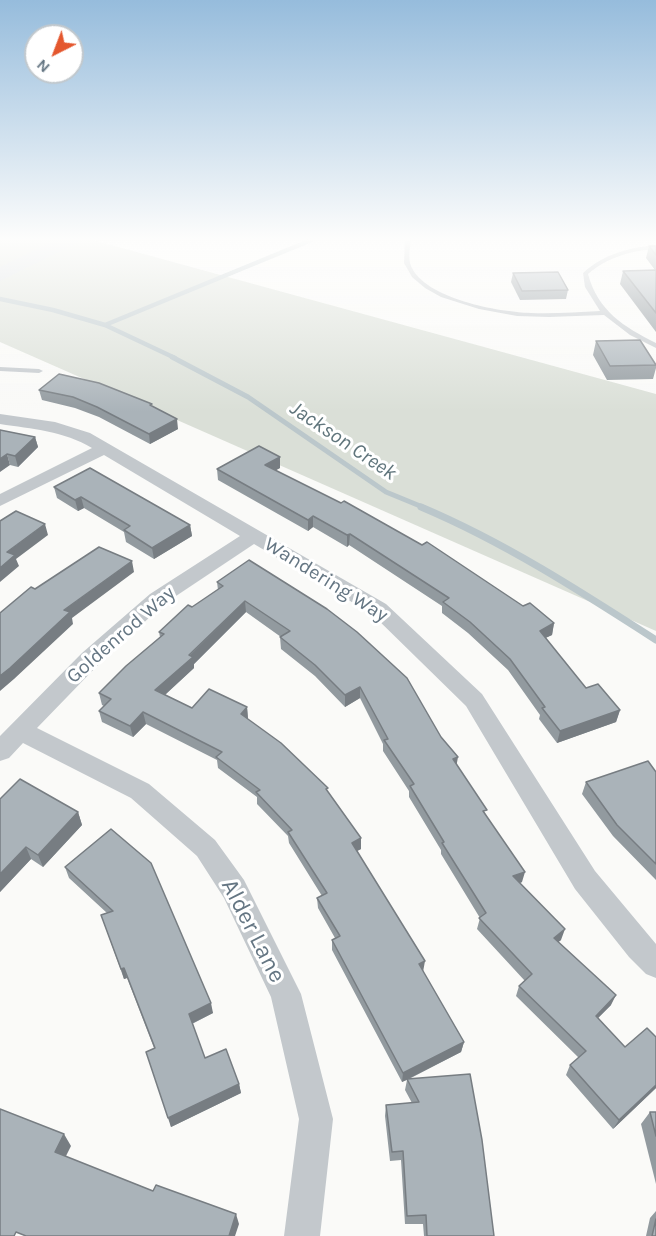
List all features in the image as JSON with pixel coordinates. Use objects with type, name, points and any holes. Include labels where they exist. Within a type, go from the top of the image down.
[{"type":"street","name":"Wandering Way","points":[[0,419],[55,427],[84,436],[379,609],[474,700],[585,880],[639,947],[656,964]]},
{"type":"street","points":[[0,501],[105,448]]},
{"type":"street","name":"Goldenrod Way","points":[[0,751],[90,659],[157,599],[254,535]]},
{"type":"street","name":"Alder Lane","points":[[20,730],[140,791],[206,848],[234,889],[286,994],[316,1119],[302,1236]]},
{"type":"lane","points":[[447,297],[528,315],[604,313]]},
{"type":"lane","points":[[593,297],[604,313],[633,335],[656,346]]},
{"type":"lane","points":[[0,369],[39,371]]},
{"type":"shaded area","points":[[0,297],[300,297],[656,394],[656,631],[0,342]]},
{"type":"building","points":[[643,297],[656,297],[656,313]]},
{"type":"building","points":[[640,340],[656,365],[610,366],[596,341]]},
{"type":"building","points":[[59,374],[99,383],[152,404],[150,405],[177,419],[149,434],[73,397],[39,390]]},
{"type":"building","points":[[0,430],[35,437],[15,456],[7,454],[0,459]]},
{"type":"building","points":[[259,446],[280,457],[265,465],[341,503],[344,501],[422,545],[427,542],[523,606],[530,603],[554,623],[540,631],[586,688],[598,684],[620,710],[560,731],[510,659],[470,622],[443,602],[449,598],[350,534],[347,535],[313,516],[308,520],[217,469]]},
{"type":"building","points":[[90,468],[190,525],[152,548],[124,530],[130,526],[81,497],[75,500],[54,487]]},
{"type":"building","points":[[16,511],[45,524],[7,552],[15,555],[0,568],[0,521]]},
{"type":"building","points":[[99,547],[132,561],[64,610],[70,612],[0,676],[0,613],[31,587],[35,589]]},
{"type":"building","points":[[249,560],[327,609],[357,632],[407,678],[441,737],[458,757],[453,759],[487,810],[483,811],[525,872],[513,876],[565,929],[554,938],[616,995],[596,1016],[625,1047],[647,1028],[656,1037],[656,1085],[619,1120],[570,1065],[586,1051],[519,986],[532,974],[479,918],[486,913],[442,843],[444,842],[410,786],[414,784],[384,740],[388,739],[360,687],[345,695],[315,665],[280,637],[290,631],[245,601],[189,655],[193,657],[155,690],[192,708],[209,689],[247,707],[241,714],[281,743],[328,788],[326,789],[361,838],[352,843],[425,961],[419,964],[464,1042],[403,1073],[332,940],[340,936],[317,898],[327,893],[288,832],[292,830],[256,792],[260,790],[216,757],[222,752],[143,712],[130,726],[99,711],[111,699],[99,693],[126,666],[164,634],[159,632],[188,605],[192,607],[223,586],[217,582]]},
{"type":"building","points":[[648,761],[656,772],[656,864],[617,825],[586,782]]},
{"type":"building","points":[[20,779],[78,812],[38,855],[26,847],[0,874],[0,799]]},
{"type":"building","points":[[111,829],[151,863],[211,1003],[189,1014],[205,1058],[226,1049],[239,1084],[168,1118],[146,1052],[155,1048],[101,915],[113,911],[65,867]]},
{"type":"building","points":[[470,1074],[482,1140],[494,1236],[427,1236],[426,1215],[407,1216],[403,1151],[392,1152],[386,1105],[419,1102],[407,1079]]},
{"type":"building","points":[[0,1109],[64,1134],[55,1152],[153,1191],[156,1185],[236,1214],[229,1236],[26,1236],[16,1232],[14,1236],[0,1236]]},
{"type":"building","points":[[650,1112],[656,1112],[656,1136]]},
{"type":"building","points":[[656,1219],[656,1236],[652,1236]]},
{"type":"waterway","points":[[105,325],[174,297]]},
{"type":"waterway","name":"Jackson Creek","points":[[0,299],[53,310],[105,325]]},
{"type":"waterway","name":"Jackson Creek","points":[[105,325],[175,358]]},
{"type":"waterway","name":"Jackson Creek","points":[[172,357],[248,397],[386,492],[425,508]]},
{"type":"waterway","name":"Jackson Creek","points":[[421,507],[512,552],[656,640]]}]
